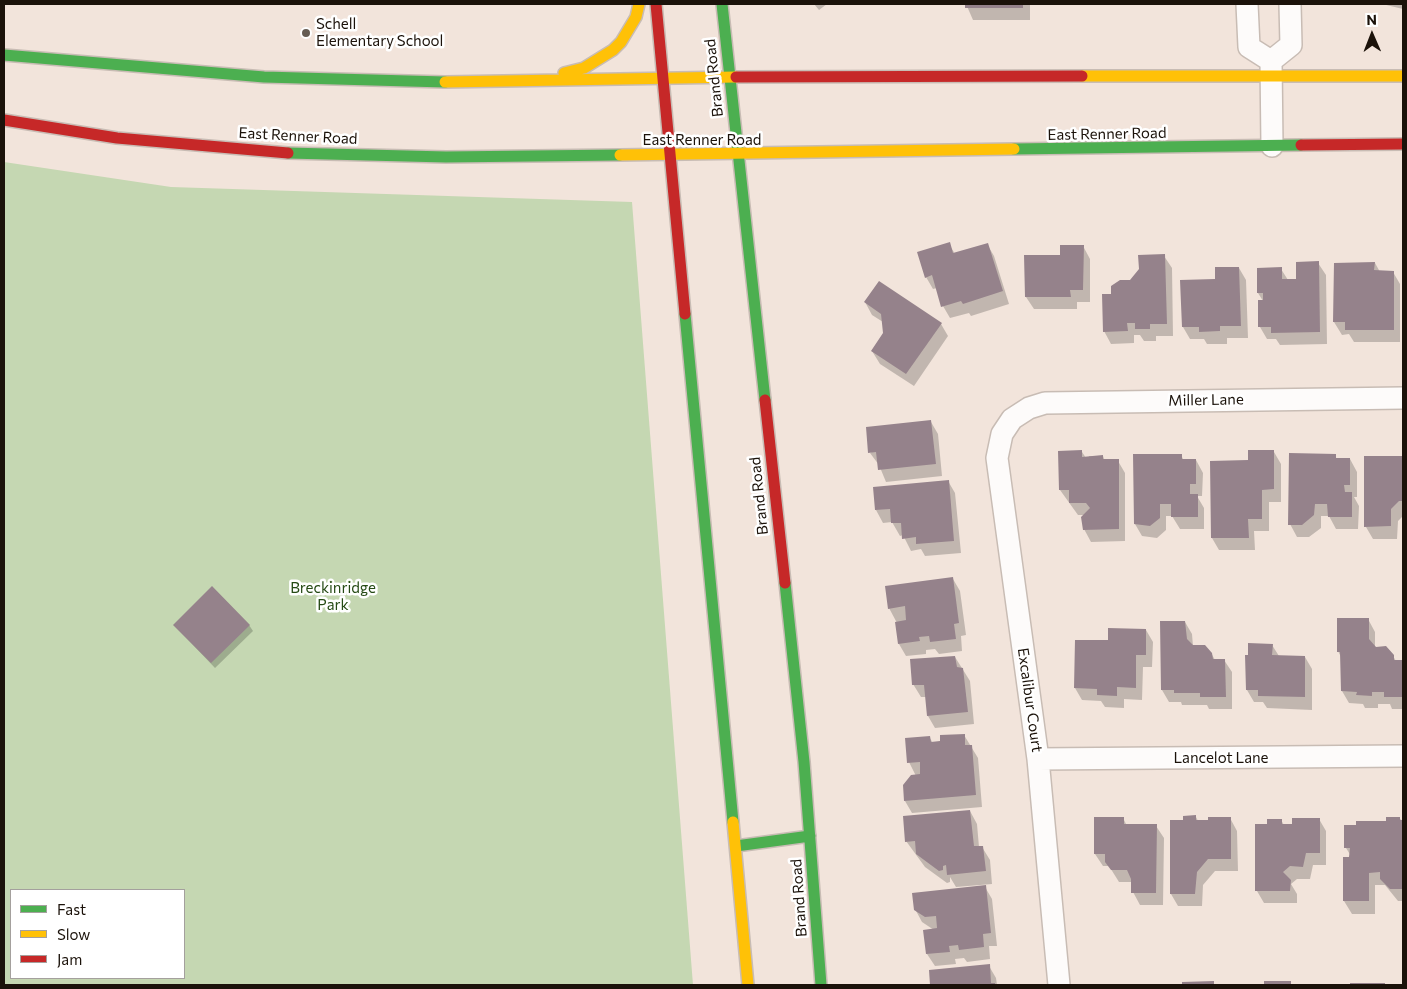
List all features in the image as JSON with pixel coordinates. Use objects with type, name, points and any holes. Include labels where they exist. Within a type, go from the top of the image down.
[{"type":"main road","points":[[538,80],[584,68],[614,50],[636,17],[639,4]]},
{"type":"main road","points":[[656,4],[672,154],[748,985]]},
{"type":"main road","name":"Brand Road","points":[[722,4],[803,752],[821,985]]},
{"type":"main road","points":[[4,55],[264,77],[442,82],[664,77],[729,78],[1271,69],[1403,76]]},
{"type":"main road","name":"East Renner Road","points":[[4,120],[117,138],[270,152],[446,157],[1403,144]]},
{"type":"main road","points":[[736,846],[810,836]]},
{"type":"street","points":[[1247,4],[1249,47],[1271,69]]},
{"type":"street","points":[[1272,146],[1271,69],[1291,45],[1290,4]]},
{"type":"street","name":"Miller Lane","points":[[1012,419],[1029,408],[1045,403],[1403,398]]},
{"type":"street","name":"Excalibur Court","points":[[1012,419],[1002,434],[997,458],[1038,759],[1060,985]]},
{"type":"street","name":"Lancelot Lane","points":[[1038,759],[1403,756]]},
{"type":"green space","name":"Breckinridge Park","points":[[4,162],[171,187],[632,202],[693,985],[4,985]]},
{"type":"building","points":[[965,4],[1023,4],[1023,8],[965,8]]},
{"type":"building","points":[[950,242],[953,253],[988,243],[1003,291],[963,304],[961,301],[941,307],[932,275],[925,278],[917,252]]},
{"type":"building","points":[[1060,245],[1084,245],[1083,290],[1070,290],[1071,297],[1025,297],[1024,255],[1060,255]]},
{"type":"building","points":[[1165,254],[1167,324],[1150,324],[1150,329],[1135,329],[1135,323],[1127,323],[1128,331],[1103,332],[1102,294],[1111,294],[1111,286],[1120,280],[1130,280],[1139,269],[1138,255]]},
{"type":"building","points":[[1319,261],[1320,332],[1271,333],[1271,327],[1258,327],[1258,300],[1263,300],[1263,293],[1257,293],[1257,268],[1282,267],[1282,279],[1296,279],[1296,262]]},
{"type":"building","points":[[1375,262],[1374,270],[1394,271],[1394,330],[1345,330],[1345,322],[1333,322],[1334,263]]},
{"type":"building","points":[[1215,267],[1239,267],[1241,326],[1220,326],[1220,331],[1199,332],[1199,327],[1182,327],[1180,280],[1215,279]]},
{"type":"building","points":[[879,281],[942,323],[906,374],[871,351],[883,333],[881,314],[864,302]]},
{"type":"building","points":[[931,420],[936,464],[878,470],[876,452],[868,453],[866,427]]},
{"type":"building","points":[[1082,450],[1082,457],[1103,455],[1103,459],[1119,459],[1119,529],[1083,530],[1081,517],[1090,508],[1086,503],[1069,503],[1069,490],[1059,490],[1058,451]]},
{"type":"building","points":[[1248,450],[1274,450],[1274,489],[1262,490],[1262,519],[1248,519],[1249,538],[1211,538],[1210,461],[1248,460]]},
{"type":"building","points":[[1289,453],[1336,454],[1336,458],[1350,458],[1350,485],[1344,485],[1345,492],[1352,492],[1352,517],[1328,517],[1327,504],[1315,504],[1314,515],[1302,525],[1288,525]]},
{"type":"building","points":[[1133,454],[1182,454],[1182,459],[1196,459],[1196,484],[1190,484],[1190,494],[1198,494],[1198,517],[1171,517],[1171,504],[1160,504],[1160,518],[1150,526],[1134,524]]},
{"type":"building","points":[[1364,456],[1403,456],[1403,501],[1399,501],[1391,509],[1391,526],[1364,527]]},
{"type":"building","points":[[949,480],[954,541],[916,544],[916,537],[902,539],[901,523],[891,523],[890,509],[875,510],[873,487]]},
{"type":"building","points":[[953,577],[959,623],[954,624],[956,639],[930,642],[929,636],[919,637],[920,641],[898,644],[895,622],[906,620],[905,606],[888,609],[885,586]]},
{"type":"building","points":[[212,586],[250,625],[211,663],[173,625]]},
{"type":"building","points":[[1337,618],[1369,618],[1369,639],[1376,647],[1386,646],[1394,655],[1394,660],[1403,660],[1403,697],[1384,697],[1384,692],[1372,692],[1372,696],[1356,695],[1357,692],[1341,691],[1340,652],[1337,652]]},
{"type":"building","points":[[1160,621],[1185,621],[1187,639],[1193,645],[1205,645],[1212,653],[1213,659],[1225,659],[1226,697],[1200,697],[1200,693],[1174,693],[1174,690],[1161,690]]},
{"type":"building","points":[[1108,628],[1146,629],[1146,655],[1136,655],[1136,688],[1117,687],[1117,696],[1097,695],[1097,689],[1074,688],[1075,640],[1108,640]]},
{"type":"building","points":[[1248,643],[1273,644],[1272,655],[1305,656],[1305,697],[1258,696],[1258,690],[1246,690],[1245,655],[1248,655]]},
{"type":"building","points":[[955,656],[957,667],[963,668],[968,712],[927,716],[924,685],[912,685],[910,659]]},
{"type":"building","points":[[965,734],[965,745],[972,745],[976,795],[904,801],[903,785],[911,775],[920,774],[920,762],[907,763],[905,738],[930,736],[931,742],[940,741],[940,735]]},
{"type":"building","points":[[970,810],[974,846],[983,846],[986,871],[947,875],[946,865],[943,866],[943,870],[939,871],[916,854],[915,841],[905,842],[903,816]]},
{"type":"building","points":[[1196,815],[1196,820],[1208,820],[1208,817],[1231,817],[1231,859],[1208,859],[1197,872],[1195,894],[1170,894],[1170,820],[1183,820],[1183,816]]},
{"type":"building","points":[[1094,817],[1124,817],[1124,824],[1157,824],[1156,893],[1131,893],[1131,879],[1127,870],[1111,870],[1105,862],[1105,854],[1094,854]]},
{"type":"building","points":[[1386,817],[1400,817],[1400,820],[1403,820],[1403,889],[1390,889],[1380,879],[1380,872],[1369,873],[1369,901],[1343,901],[1343,857],[1349,857],[1350,848],[1344,848],[1344,825],[1356,825],[1356,821],[1386,821]]},
{"type":"building","points":[[1292,818],[1320,818],[1320,853],[1306,853],[1303,867],[1290,866],[1283,872],[1291,880],[1290,891],[1255,891],[1255,824],[1267,824],[1267,819],[1282,819],[1282,824],[1292,824]]},
{"type":"building","points":[[986,885],[991,933],[983,934],[984,947],[959,950],[958,945],[949,946],[950,952],[926,954],[923,930],[937,928],[936,916],[925,917],[914,910],[912,893]]},
{"type":"building","points":[[990,964],[991,983],[995,983],[995,985],[930,985],[929,970]]},
{"type":"building","points":[[1214,981],[1214,985],[1182,985],[1182,982]]},
{"type":"building","points":[[1264,981],[1291,981],[1291,985],[1264,985]]},
{"type":"building","points":[[1350,983],[1385,983],[1385,985],[1350,985]]},
{"type":"traffic: fast","points":[[722,4],[765,400]]},
{"type":"traffic: fast","points":[[4,55],[264,77],[445,82]]},
{"type":"traffic: fast","points":[[1014,149],[1301,145]]},
{"type":"traffic: fast","points":[[288,153],[446,157],[620,155]]},
{"type":"traffic: fast","points":[[685,314],[733,822]]},
{"type":"traffic: fast","points":[[785,583],[804,762],[821,985]]},
{"type":"traffic: fast","points":[[736,846],[810,836]]},
{"type":"traffic: slow","points":[[564,73],[584,68],[613,50],[621,42],[636,17],[639,4]]},
{"type":"traffic: slow","points":[[1082,76],[1403,76]]},
{"type":"traffic: slow","points":[[445,82],[736,77]]},
{"type":"traffic: slow","points":[[620,155],[1014,149]]},
{"type":"traffic: slow","points":[[733,822],[748,985]]},
{"type":"traffic: jam","points":[[656,4],[685,314]]},
{"type":"traffic: jam","points":[[736,77],[1082,76]]},
{"type":"traffic: jam","points":[[4,120],[117,138],[288,153]]},
{"type":"traffic: jam","points":[[1301,145],[1403,144]]},
{"type":"traffic: jam","points":[[765,400],[785,583]]},
{"type":"place","name":"Schell Elementary School","points":[[306,33]]}]
